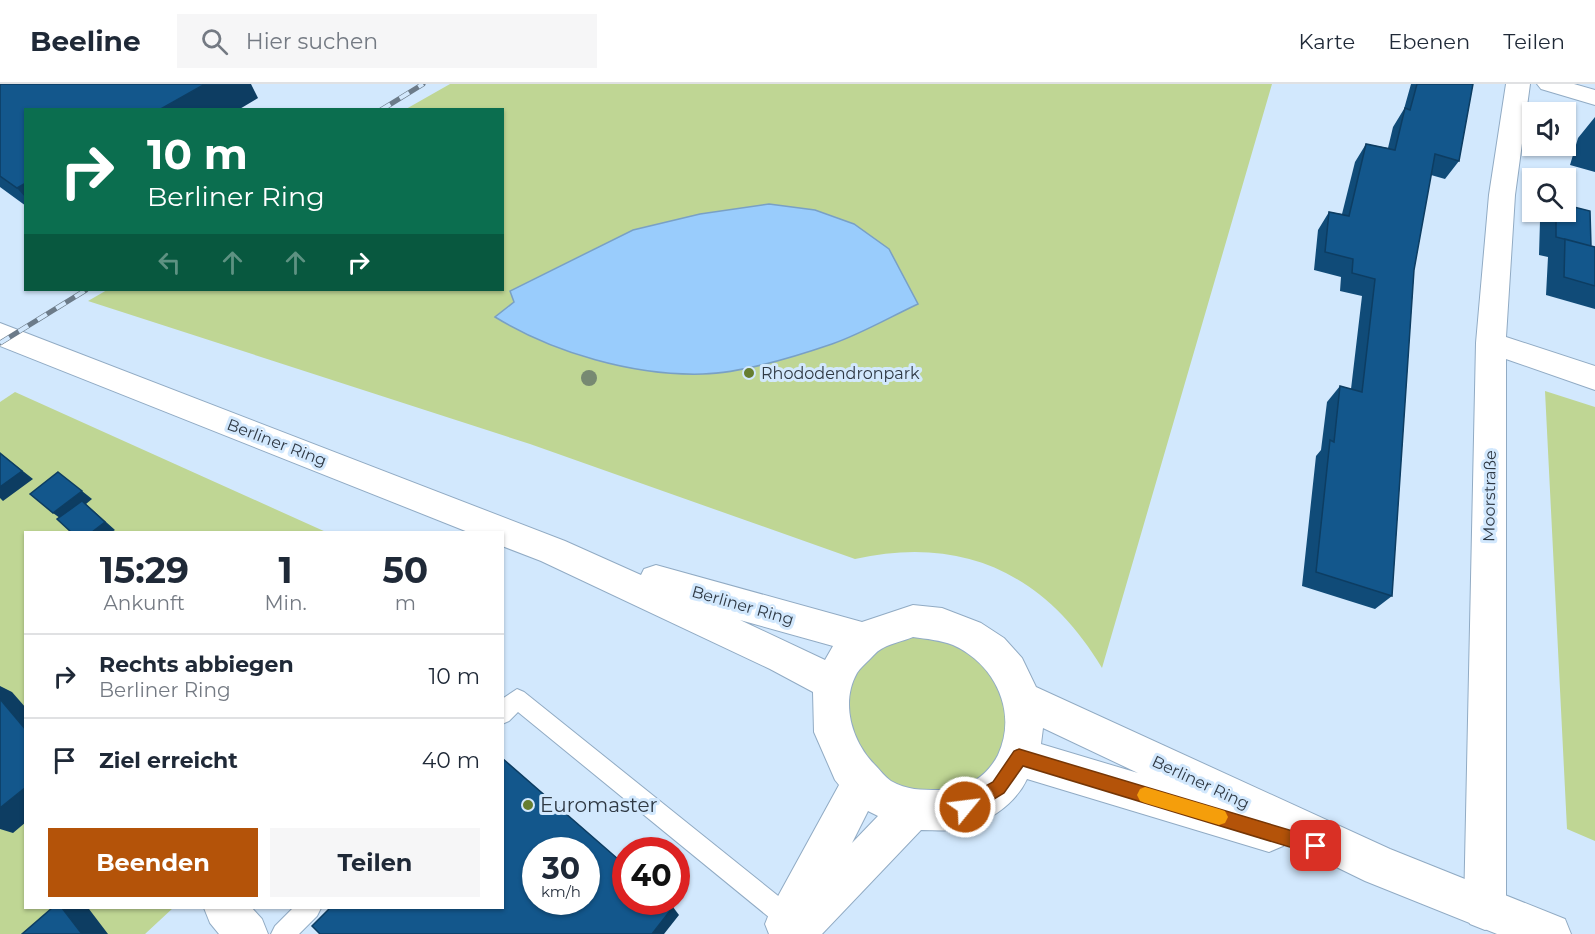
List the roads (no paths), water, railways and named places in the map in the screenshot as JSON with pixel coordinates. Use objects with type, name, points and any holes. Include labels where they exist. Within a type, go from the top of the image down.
[{"type":"street","name":"Moorstraße","points":[[1485,909],[1491,343],[1502,195],[1518,84]]},
{"type":"street","points":[[1549,84],[1595,98]]},
{"type":"street","name":"Berliner Ring","points":[[0,334],[502,531]]},
{"type":"street","points":[[1491,343],[1595,378]]},
{"type":"street","name":"Berliner Ring","points":[[504,532],[553,551],[783,657],[833,683]]},
{"type":"street","name":"Berliner Ring","points":[[553,551],[865,639]]},
{"type":"street","points":[[913,621],[935,622],[956,628],[976,638],[994,651],[1014,678],[1022,699],[1025,728],[1019,757],[998,787],[977,802],[952,810],[912,810],[886,800],[862,783],[845,764],[834,742],[829,718],[833,683],[848,654],[865,639],[892,625],[913,621]]},
{"type":"street","name":"Berliner Ring","points":[[1022,699],[1380,866],[1550,934]]},
{"type":"street","name":"Berliner Ring","points":[[1019,757],[1380,866]]},
{"type":"street","points":[[787,929],[862,783]]},
{"type":"street","points":[[787,929],[912,810]]},
{"type":"street","points":[[226,909],[247,934]]},
{"type":"lane","points":[[504,712],[517,699],[787,929]]},
{"type":"lane","points":[[283,934],[308,909]]},
{"type":"water","points":[[769,204],[815,210],[854,224],[889,249],[918,304],[854,335],[817,349],[751,367],[703,374],[650,371],[595,360],[543,341],[495,317],[514,302],[510,291],[633,230],[700,214]]},
{"type":"railway","points":[[384,108],[423,84]]},
{"type":"railway","points":[[0,343],[84,291]]},
{"type":"place","name":"Rhododendronpark","points":[[749,373]]},
{"type":"place","name":"Euromaster","points":[[528,805]]}]
